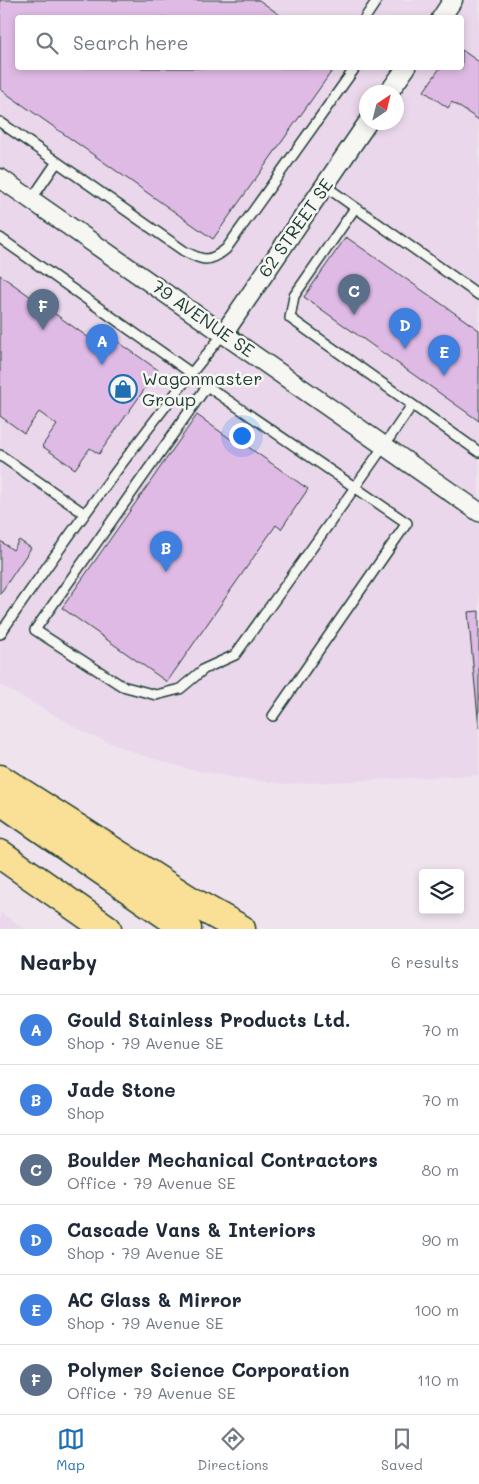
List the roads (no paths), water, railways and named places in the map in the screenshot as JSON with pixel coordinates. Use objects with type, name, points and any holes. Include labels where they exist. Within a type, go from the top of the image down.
[{"type":"main road","points":[[0,779],[191,902],[241,929]]},
{"type":"main road","points":[[0,800],[187,929]]},
{"type":"main road","points":[[0,854],[107,929]]},
{"type":"street","points":[[442,15],[452,0]]},
{"type":"street","points":[[394,85],[405,70]]},
{"type":"street","name":"62 STREET SE","points":[[224,333],[362,130]]},
{"type":"street","name":"79 AVENUE SE","points":[[0,178],[479,512]]},
{"type":"lane","points":[[367,15],[377,0]]},
{"type":"lane","points":[[0,122],[184,251],[200,259],[214,259],[226,249],[354,70]]},
{"type":"lane","points":[[31,200],[57,162]]},
{"type":"lane","points":[[324,186],[479,295]]},
{"type":"lane","points":[[355,208],[294,296],[290,318],[479,452]]},
{"type":"lane","points":[[0,238],[191,373]]},
{"type":"lane","points":[[0,634],[120,465],[224,333]]},
{"type":"lane","points":[[273,716],[406,523],[355,487],[207,386],[35,630],[122,686],[156,695],[180,689],[204,669],[235,655],[355,487],[412,405]]},
{"type":"lane","points":[[0,455],[85,514]]},
{"type":"place","name":"Boulder Mechanical Contractors","points":[[354,315]]},
{"type":"place","name":"Polymer Science Corporation","points":[[43,330]]},
{"type":"place","name":"Cascade Vans & Interiors","points":[[405,349]]},
{"type":"place","name":"Gould Stainless Products Ltd.","points":[[102,365]]},
{"type":"place","name":"AC Glass & Mirror","points":[[444,376]]},
{"type":"place","name":"Wagonmaster Group","points":[[123,389]]},
{"type":"place","name":"Jade Stone","points":[[166,572]]}]
